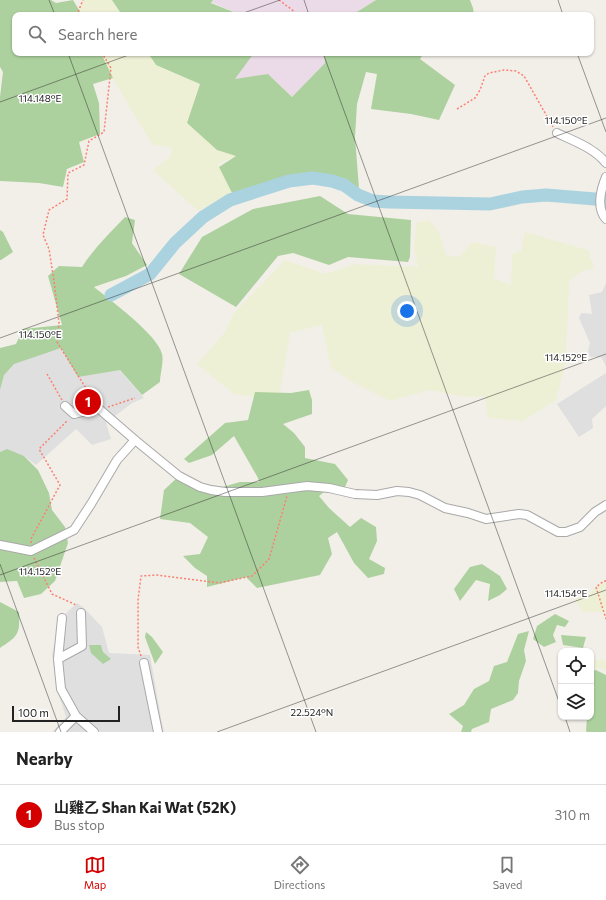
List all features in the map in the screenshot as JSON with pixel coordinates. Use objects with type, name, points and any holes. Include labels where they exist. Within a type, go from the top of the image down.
[{"type":"street","points":[[557,133],[590,149],[600,156],[606,163]]},
{"type":"street","points":[[606,177],[603,185],[600,207],[606,219]]},
{"type":"street","points":[[65,406],[74,414],[98,408],[179,476],[200,487],[225,492],[262,492],[307,486],[329,488],[362,495],[377,495],[397,491],[409,492],[420,495],[445,508],[468,512],[486,519],[519,514],[527,515],[558,532],[566,532],[580,527],[606,505]]},
{"type":"street","points":[[0,545],[31,550],[74,530],[117,460],[135,440]]},
{"type":"street","points":[[58,659],[82,646],[81,613]]},
{"type":"street","points":[[62,618],[58,659],[61,689],[76,716],[94,732]]},
{"type":"street","points":[[144,663],[158,732]]},
{"type":"street","points":[[60,732],[76,716]]},
{"type":"path","points":[[78,12],[83,0]]},
{"type":"path","points":[[279,0],[295,12]]},
{"type":"path","points":[[104,56],[111,68],[104,132],[89,141],[84,165],[68,173],[66,199],[49,210],[43,235],[49,249],[54,281],[59,323],[57,342],[98,408],[107,408],[135,398]]},
{"type":"path","points":[[458,108],[475,98],[480,90],[485,76],[489,73],[504,70],[516,71],[524,76],[557,133]]},
{"type":"path","points":[[47,374],[65,406]]},
{"type":"path","points":[[74,414],[39,449],[60,485],[31,539],[31,550],[52,594],[74,604],[81,613]]},
{"type":"path","points":[[144,663],[138,647],[138,600],[141,576],[157,575],[219,583],[252,576],[269,559],[290,489]]},
{"type":"path","points":[[606,580],[596,587],[606,618]]},
{"type":"shaded area","points":[[213,0],[376,0],[357,12],[234,12],[211,2]]},
{"type":"shaded area","points":[[252,56],[324,56],[325,63],[292,97],[268,74],[234,80]]},
{"type":"shaded area","points":[[606,283],[606,366],[601,357],[590,357],[588,351],[590,343],[579,318],[581,313],[592,314],[589,295],[602,292]]},
{"type":"shaded area","points":[[61,348],[115,365],[144,398],[132,403],[106,423],[111,439],[92,445],[76,429],[36,465],[24,456],[0,456],[0,390],[5,370],[19,360]]},
{"type":"shaded area","points":[[606,373],[606,406],[592,419],[593,428],[579,437],[557,404]]},
{"type":"shaded area","points":[[77,603],[84,608],[102,627],[109,653],[150,655],[164,732],[52,732],[66,717],[57,690],[52,654],[61,618]]},
{"type":"green space","points":[[0,0],[51,0],[56,3],[73,0],[80,12],[12,12],[12,56],[102,56],[113,78],[93,84],[99,103],[100,134],[79,142],[84,162],[67,169],[63,187],[39,183],[0,181],[0,97],[3,72],[0,67]]},
{"type":"green space","points":[[82,0],[113,0],[121,12],[80,12],[79,10]]},
{"type":"green space","points":[[112,0],[213,0],[211,3],[234,12],[120,12]]},
{"type":"green space","points":[[376,0],[470,0],[474,12],[357,12]]},
{"type":"green space","points":[[101,56],[150,56],[156,65],[200,84],[188,123],[241,154],[218,164],[232,193],[198,211],[153,170],[170,157],[172,148],[152,144],[107,69]]},
{"type":"green space","points":[[150,56],[252,56],[235,79],[268,74],[292,97],[325,63],[324,56],[422,56],[420,59],[455,85],[439,120],[411,114],[371,109],[377,74],[366,72],[357,104],[355,137],[359,188],[319,174],[232,193],[219,167],[236,156],[217,150],[187,123],[200,84],[156,65]]},
{"type":"green space","points":[[320,196],[348,214],[411,220],[410,257],[408,262],[348,257],[329,265],[293,253],[278,256],[236,307],[179,274],[202,237],[253,209]]},
{"type":"green space","points":[[125,217],[135,220],[132,243],[147,265],[126,276],[94,287],[132,318],[152,337],[159,346],[162,354],[160,382],[142,395],[120,370],[78,377],[61,348],[14,364],[4,375],[0,390],[0,348],[16,344],[23,329],[62,325],[48,276],[59,266],[82,267],[97,247]]},
{"type":"green space","points":[[429,220],[439,232],[446,255],[459,257],[472,242],[496,247],[494,278],[511,285],[512,254],[521,251],[525,232],[588,250],[594,268],[580,272],[569,281],[566,361],[556,400],[523,421],[488,418],[485,396],[466,397],[429,390],[390,401],[352,382],[331,367],[322,325],[290,333],[279,397],[262,398],[234,394],[197,364],[225,332],[233,314],[285,260],[325,274],[355,264],[418,267],[414,249],[416,223]]},
{"type":"green space","points":[[0,230],[3,232],[13,252],[1,260],[0,260]]},
{"type":"green space","points":[[309,390],[312,400],[312,414],[283,424],[294,433],[305,447],[305,458],[335,464],[348,480],[343,492],[329,488],[319,496],[329,508],[350,527],[361,518],[376,527],[377,541],[369,559],[385,568],[384,574],[368,578],[354,563],[337,532],[328,538],[332,554],[320,575],[257,588],[246,577],[207,587],[207,576],[195,568],[183,556],[200,554],[208,537],[190,523],[160,519],[164,490],[179,476],[219,488],[240,482],[259,482],[234,436],[212,455],[189,463],[184,459],[225,423],[248,420],[255,392],[291,393]]},
{"type":"green space","points":[[7,449],[24,456],[38,470],[49,493],[52,510],[65,527],[68,543],[55,581],[41,594],[24,598],[17,581],[0,582],[0,452]]},
{"type":"green space","points":[[482,564],[500,576],[507,589],[500,595],[488,601],[490,584],[476,580],[460,601],[454,589],[470,567]]},
{"type":"green space","points":[[606,580],[606,619],[602,612],[582,612],[575,599],[588,596],[597,586]]},
{"type":"green space","points":[[0,602],[19,612],[19,625],[15,637],[0,648]]},
{"type":"green space","points":[[555,614],[569,621],[565,627],[557,625],[553,635],[556,642],[544,647],[533,639],[537,626]]},
{"type":"green space","points":[[529,631],[524,650],[526,661],[519,681],[518,693],[513,700],[491,709],[489,722],[472,729],[471,732],[461,732],[463,726],[449,714],[464,705],[474,689],[489,681],[494,666],[507,662],[518,634]]},
{"type":"green space","points":[[146,632],[152,637],[163,652],[155,664],[145,637]]},
{"type":"green space","points":[[561,635],[586,637],[583,648],[563,645]]},
{"type":"green space","points":[[89,645],[101,645],[103,652],[111,659],[103,664],[91,653]]},
{"type":"green space","points":[[594,659],[606,661],[606,670],[594,668]]},
{"type":"green space","points":[[594,670],[606,675],[606,732],[586,731],[587,720],[594,720]]},
{"type":"waterway","points":[[111,295],[150,274],[175,243],[203,217],[230,200],[289,181],[313,178],[332,181],[344,185],[358,195],[373,201],[490,204],[522,197],[546,195],[595,199],[606,202]]},
{"type":"place","name":"山雞乙 Shan Kai Wat (52K)","points":[[88,402]]}]
